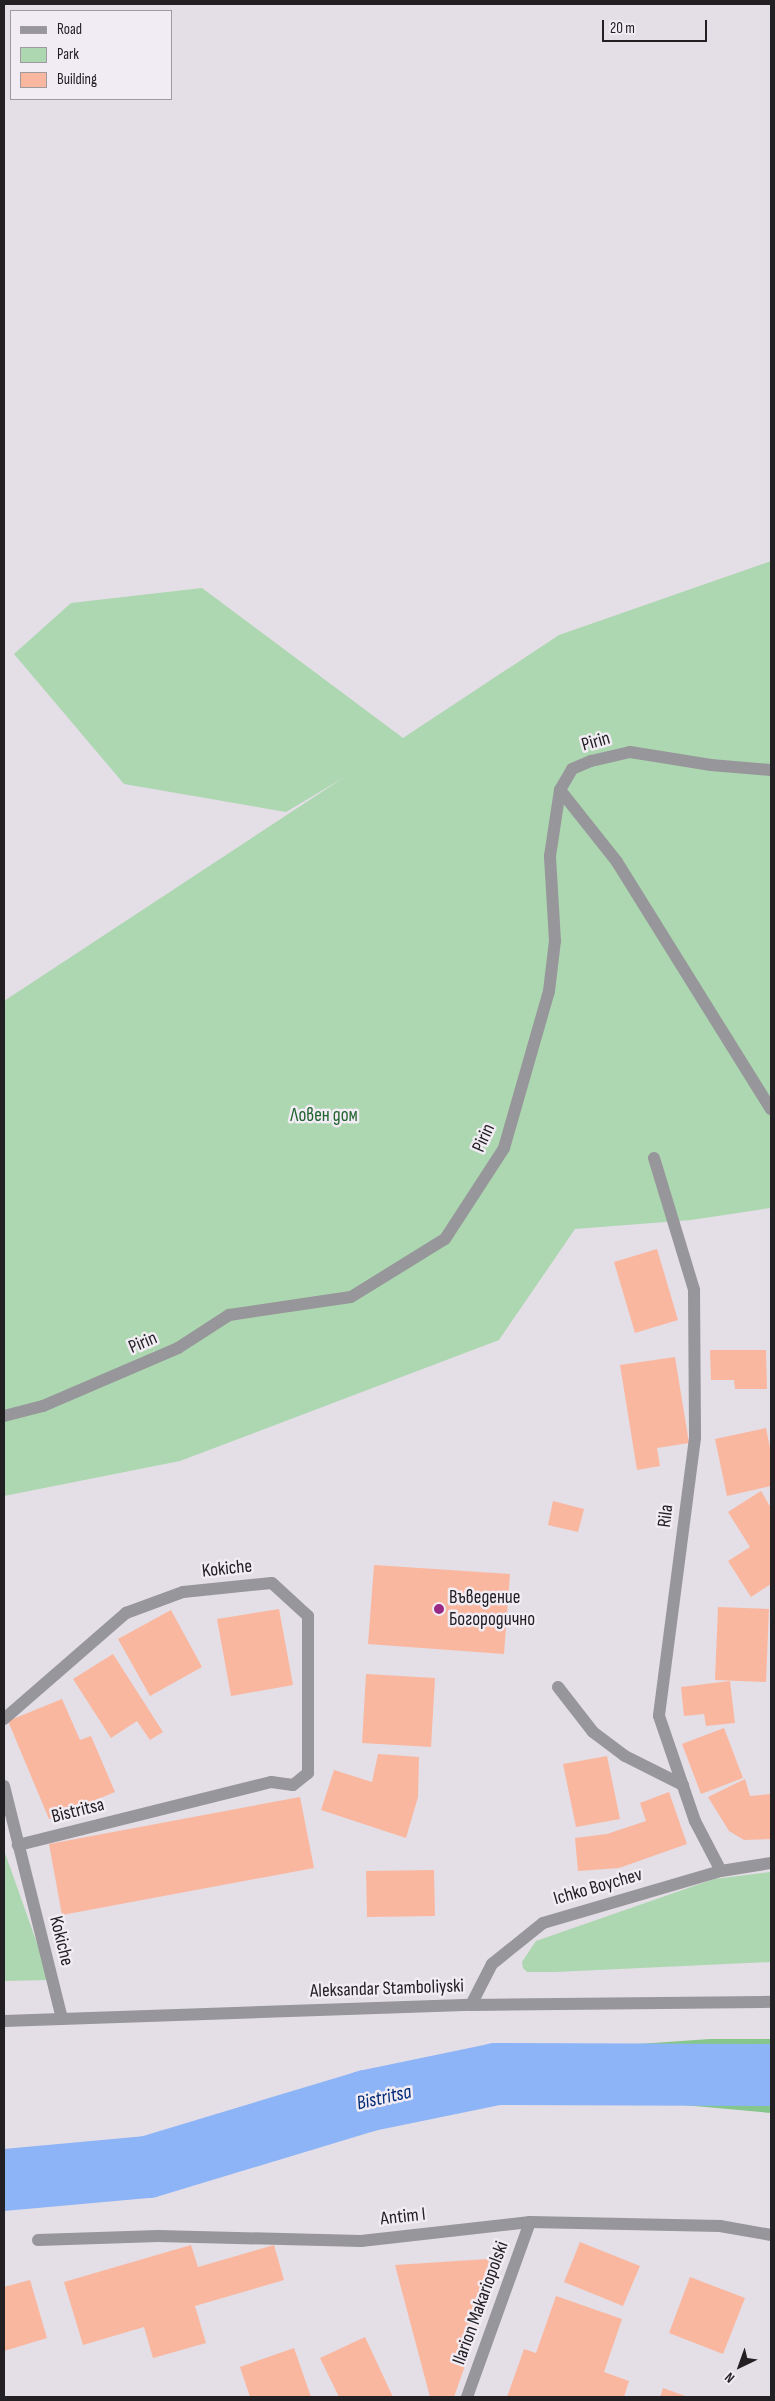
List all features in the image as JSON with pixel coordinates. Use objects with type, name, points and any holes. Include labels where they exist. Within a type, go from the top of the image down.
[{"type":"street","name":"Pirin","points":[[4,1416],[43,1406],[178,1348],[229,1314],[351,1297],[445,1239],[504,1148],[549,991],[555,941],[550,856],[560,790],[572,769],[591,761],[630,752],[711,765],[771,770]]},
{"type":"street","points":[[560,790],[617,862],[771,1109]]},
{"type":"street","name":"Rila","points":[[654,1158],[694,1290],[695,1438],[660,1716],[696,1821],[721,1871]]},
{"type":"street","name":"Kokiche","points":[[4,1719],[126,1613],[183,1592],[272,1584],[308,1616],[308,1773],[293,1785]]},
{"type":"street","points":[[558,1687],[593,1732],[625,1756],[683,1785]]},
{"type":"street","name":"Bistritsa","points":[[18,1845],[271,1782],[293,1785]]},
{"type":"street","name":"Kokiche","points":[[4,1786],[62,2019]]},
{"type":"street","name":"Ichko Boychev","points":[[471,2005],[492,1964],[543,1923],[721,1871],[771,1863]]},
{"type":"street","name":"Aleksandar Stamboliyski","points":[[4,2021],[471,2005],[771,2002]]},
{"type":"street","name":"Antim I","points":[[38,2240],[158,2236],[361,2241],[530,2222],[720,2226],[771,2235]]},
{"type":"street","name":"Ilarion Makariopolski","points":[[467,2397],[530,2222]]},
{"type":"green space","name":"Ловен дом","points":[[771,561],[771,1208],[691,1220],[575,1229],[499,1340],[180,1461],[4,1496],[4,1001],[343,778],[286,812],[124,784],[14,654],[71,603],[202,588],[403,738],[559,635]]},
{"type":"green space","points":[[5,1853],[50,1980],[4,1981]]},
{"type":"green space","points":[[771,1872],[771,1962],[555,1972],[527,1972],[523,1968],[522,1962],[536,1941],[714,1879]]},
{"type":"green space","points":[[710,2039],[771,2039],[771,2113],[572,2095],[524,2052]]},
{"type":"building","points":[[657,1249],[678,1320],[635,1333],[614,1262]]},
{"type":"building","points":[[710,1350],[766,1350],[767,1389],[735,1389],[734,1380],[711,1380]]},
{"type":"building","points":[[675,1357],[689,1443],[657,1448],[660,1466],[637,1470],[620,1365]]},
{"type":"building","points":[[766,1428],[771,1453],[771,1486],[727,1496],[715,1439]]},
{"type":"building","points":[[761,1491],[771,1508],[771,1584],[751,1597],[728,1561],[750,1547],[728,1512]]},
{"type":"building","points":[[553,1501],[584,1509],[578,1532],[548,1525]]},
{"type":"building","name":"Въведение Богородично","points":[[374,1565],[510,1574],[504,1654],[368,1644]]},
{"type":"building","points":[[718,1607],[769,1609],[766,1682],[715,1680]]},
{"type":"building","points":[[279,1609],[293,1685],[231,1696],[217,1619]]},
{"type":"building","points":[[171,1610],[202,1667],[150,1696],[118,1639]]},
{"type":"building","points":[[113,1654],[163,1732],[150,1740],[137,1721],[111,1738],[73,1679]]},
{"type":"building","points":[[366,1674],[435,1678],[431,1747],[362,1743]]},
{"type":"building","points":[[730,1681],[735,1723],[706,1726],[704,1714],[684,1716],[681,1687]]},
{"type":"building","points":[[62,1699],[80,1740],[91,1736],[115,1792],[49,1819],[8,1721]]},
{"type":"building","points":[[724,1728],[743,1778],[701,1794],[682,1744]]},
{"type":"building","points":[[378,1754],[419,1757],[418,1797],[406,1838],[321,1810],[334,1770],[372,1782]]},
{"type":"building","points":[[607,1756],[620,1819],[576,1827],[563,1764]]},
{"type":"building","points":[[745,1779],[750,1796],[771,1794],[771,1839],[744,1840],[729,1831],[708,1797]]},
{"type":"building","points":[[669,1792],[687,1844],[619,1868],[578,1871],[575,1838],[607,1834],[646,1821],[640,1803]]},
{"type":"building","points":[[300,1797],[314,1868],[62,1915],[49,1844]]},
{"type":"building","points":[[434,1870],[435,1916],[367,1917],[366,1871]]},
{"type":"building","points":[[580,2242],[640,2266],[623,2306],[564,2282]]},
{"type":"building","points":[[191,2245],[198,2267],[274,2245],[284,2280],[195,2306],[206,2343],[153,2358],[144,2327],[83,2345],[64,2282]]},
{"type":"building","points":[[503,2258],[454,2397],[430,2397],[395,2265]]},
{"type":"building","points":[[690,2277],[745,2298],[723,2354],[669,2333]]},
{"type":"building","points":[[30,2280],[47,2338],[4,2351],[4,2287]]},
{"type":"building","points":[[556,2296],[622,2319],[604,2372],[629,2381],[624,2397],[507,2397],[524,2349],[536,2353]]},
{"type":"building","points":[[365,2337],[393,2397],[339,2397],[320,2358]]},
{"type":"building","points":[[294,2348],[311,2397],[250,2397],[240,2367]]},
{"type":"building","points":[[663,2388],[688,2397],[660,2397]]},
{"type":"waterway","name":"Bistritsa","points":[[4,2180],[148,2167],[366,2101],[496,2074],[771,2075]]},
{"type":"place","name":"Въведение Богородично","points":[[439,1609]]}]
